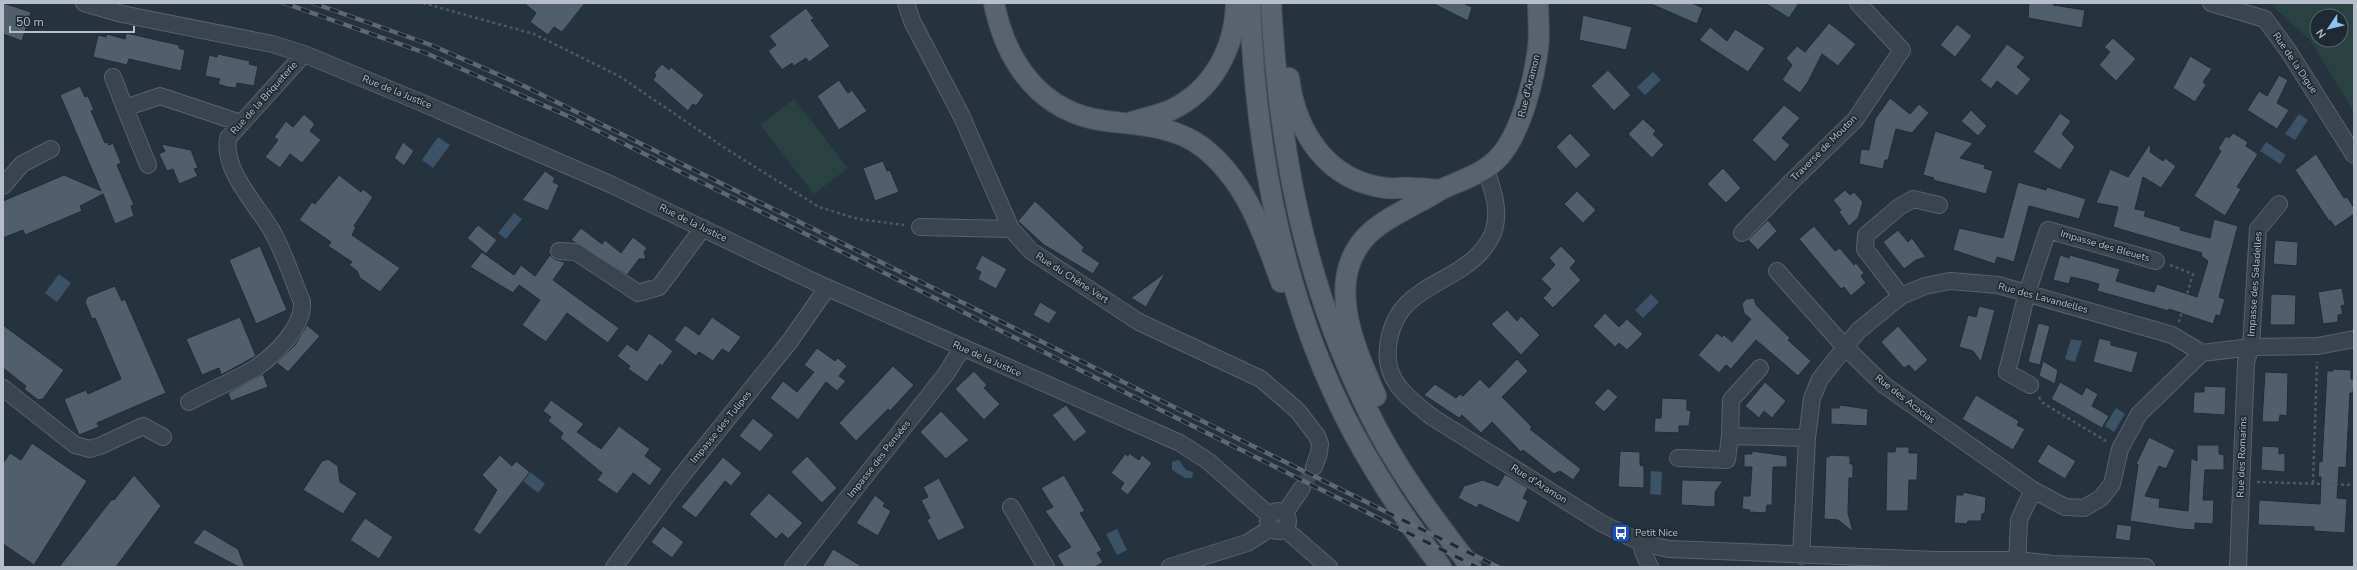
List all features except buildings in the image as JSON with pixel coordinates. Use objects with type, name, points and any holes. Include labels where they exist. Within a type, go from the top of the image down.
[{"type":"main road","points":[[994,3],[998,26],[1009,52],[1020,70],[1037,90],[1078,114],[1105,121],[1132,122],[1186,137],[1220,162],[1235,181],[1265,235],[1286,295],[1314,341]]},
{"type":"main road","points":[[1132,122],[1169,110],[1201,90],[1216,72],[1225,55],[1232,37],[1236,3]]},
{"type":"main road","points":[[1250,3],[1252,51],[1266,167],[1287,257],[1314,341],[1326,374],[1354,434],[1419,538],[1440,567]]},
{"type":"main road","points":[[1271,3],[1280,118],[1293,197],[1307,253],[1324,308],[1368,412],[1417,493],[1471,567]]},
{"type":"main road","points":[[1282,3],[1292,100],[1300,123],[1311,143],[1327,160],[1344,173],[1366,184],[1386,188],[1440,190]]},
{"type":"main road","name":"Rue d'Aramon","points":[[1485,168],[1500,157],[1522,117],[1538,48],[1538,3]]},
{"type":"main road","points":[[1417,493],[1358,355],[1345,305],[1346,283],[1351,261],[1362,242],[1372,230],[1394,215],[1440,190],[1462,182],[1485,168]]},
{"type":"street","name":"Rue de la Justice","points":[[84,3],[122,14],[272,44],[304,54],[603,180],[827,288],[1180,443],[1208,461],[1329,567]]},
{"type":"street","name":"Rue du Chêne Vert","points":[[906,3],[912,21],[962,118],[1011,229],[1031,251],[1140,322],[1261,379],[1298,411],[1317,436],[1320,444],[1320,453],[1314,467]]},
{"type":"street","name":"Traverse de Mouton","points":[[1742,232],[1792,180],[1855,120],[1902,50],[1858,3]]},
{"type":"street","name":"Rue de la Digue","points":[[2211,3],[2265,19],[2289,52],[2354,155]]},
{"type":"street","name":"Rue de la Briqueterie","points":[[189,402],[257,366],[294,330],[303,311],[302,302],[272,231],[245,192],[226,152],[228,138],[304,54]]},
{"type":"street","points":[[113,77],[148,165]]},
{"type":"street","points":[[125,108],[160,96],[241,123]]},
{"type":"street","points":[[3,186],[22,164],[51,149]]},
{"type":"street","name":"Rue d'Aramon","points":[[1485,168],[1494,190],[1496,205],[1495,224],[1490,240],[1480,254],[1404,304],[1395,318],[1389,334],[1387,352],[1389,370],[1397,387],[1408,399],[1432,417],[1601,523],[1642,543],[1669,550],[1801,556],[1899,563],[2017,563],[2146,567]]},
{"type":"street","points":[[1901,296],[1865,249],[1866,235],[1899,207],[1913,199],[1939,204]]},
{"type":"street","name":"Impasse des Saladelles","points":[[2251,347],[2258,229],[2279,204]]},
{"type":"street","points":[[920,226],[1011,229]]},
{"type":"street","points":[[558,251],[576,252],[638,292],[659,287],[703,228]]},
{"type":"street","name":"Impasse des Bleuets","points":[[2027,293],[2048,230],[2156,261]]},
{"type":"street","name":"Rue des Acacias","points":[[1777,271],[1844,346],[1884,385],[2033,490],[2065,507],[2084,508],[2101,498],[2112,484],[2120,449],[2139,414],[2202,353]]},
{"type":"street","name":"Rue des Lavandelles","points":[[1801,556],[1807,438],[1812,398],[1818,385],[1844,346],[1858,331],[1901,296],[1925,286],[1950,281],[1998,285],[2172,335],[2202,353]]},
{"type":"street","name":"Impasse des Tulipes","points":[[614,567],[680,479],[790,341],[827,288]]},
{"type":"street","points":[[2027,293],[2007,372],[2030,385]]},
{"type":"street","points":[[2202,353],[2251,347],[2318,346],[2354,339]]},
{"type":"street","name":"Rue des Romarins","points":[[2238,567],[2246,362],[2251,347]]},
{"type":"street","name":"Impasse des Pensées","points":[[793,567],[946,374],[962,348]]},
{"type":"street","points":[[1678,458],[1727,460],[1730,436],[1731,400],[1760,368]]},
{"type":"street","points":[[3,388],[75,445],[90,448],[100,446],[143,426],[164,437]]},
{"type":"street","points":[[1730,436],[1807,438]]},
{"type":"street","points":[[1170,567],[1247,543],[1278,522],[1302,488]]},
{"type":"street","points":[[2017,563],[2019,520],[2033,490]]},
{"type":"street","points":[[1011,507],[1046,567]]},
{"type":"street","points":[[1642,543],[1643,552],[1650,567]]},
{"type":"path","points":[[423,3],[534,34],[619,76],[725,148],[819,207],[858,219],[920,226]]},
{"type":"path","points":[[2156,261],[2193,274],[2180,321],[2172,335]]},
{"type":"path","points":[[2313,484],[2318,346]]},
{"type":"path","points":[[2030,385],[2043,403],[2120,449]]},
{"type":"path","points":[[2241,481],[2354,484]]},
{"type":"green space","points":[[2269,3],[2354,3],[2354,112],[2315,48],[2349,48],[2349,8],[2309,8],[2309,39]]},
{"type":"green space","points":[[794,99],[848,168],[814,194],[760,125]]},
{"type":"water","points":[[1653,72],[1661,80],[1645,95],[1637,87]]},
{"type":"water","points":[[2299,114],[2308,120],[2295,140],[2285,134]]},
{"type":"water","points":[[438,137],[450,145],[433,168],[422,160]]},
{"type":"water","points":[[2266,142],[2286,155],[2280,164],[2260,151]]},
{"type":"water","points":[[514,213],[522,219],[506,239],[498,233]]},
{"type":"water","points":[[59,274],[71,283],[57,302],[45,293]]},
{"type":"water","points":[[1651,294],[1659,302],[1643,318],[1635,310]]},
{"type":"water","points":[[2071,339],[2082,341],[2075,362],[2065,359]]},
{"type":"water","points":[[2116,408],[2125,414],[2114,432],[2105,426]]},
{"type":"water","points":[[1179,460],[1186,470],[1193,472],[1192,478],[1185,478],[1172,470],[1172,462]]},
{"type":"water","points":[[1651,471],[1662,472],[1661,495],[1650,494]]},
{"type":"water","points":[[530,472],[545,484],[538,493],[523,481]]},
{"type":"water","points":[[1117,529],[1127,550],[1117,555],[1106,534]]},
{"type":"tunnel","points":[[1302,488],[1314,467]]},
{"type":"railway","points":[[284,3],[428,54],[570,117],[1477,567]]},
{"type":"railway","points":[[313,3],[431,45],[524,86],[1498,567]]},
{"type":"place","name":"Petit Nice","points":[[1621,533]]}]
